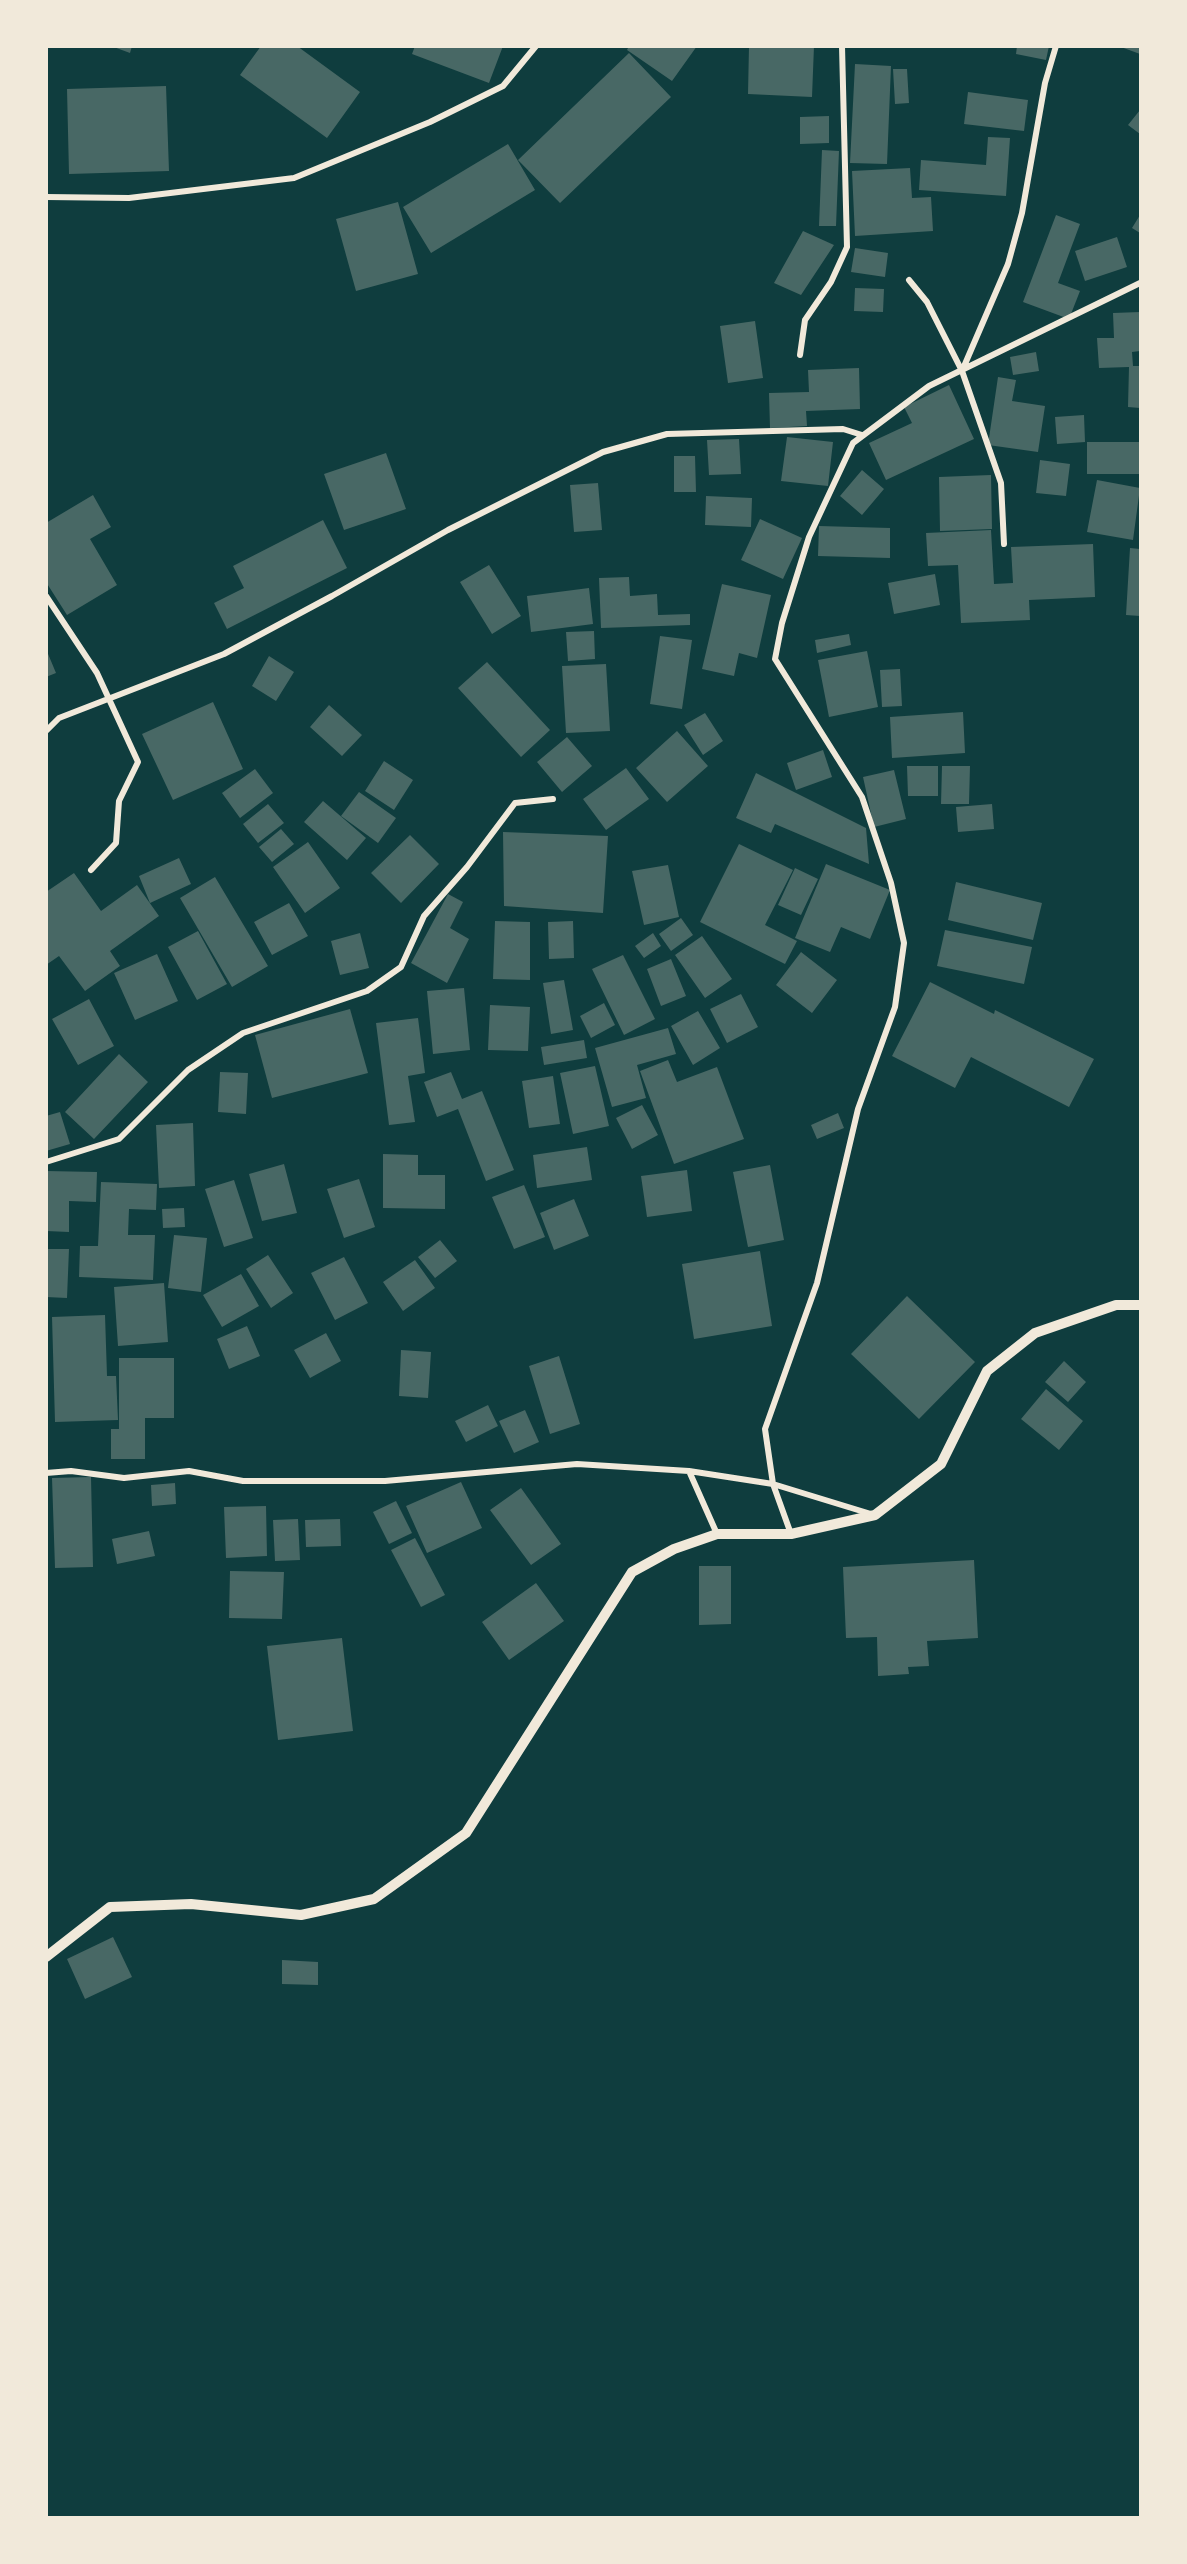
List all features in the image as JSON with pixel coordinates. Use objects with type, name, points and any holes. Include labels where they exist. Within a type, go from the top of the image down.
[{"type":"street","points":[[46,197],[129,198],[294,178],[430,122],[504,86],[536,46]]},
{"type":"street","points":[[800,355],[805,320],[831,282],[847,247],[842,46]]},
{"type":"street","points":[[962,371],[1008,264],[1022,213],[1045,83],[1056,46]]},
{"type":"street","points":[[909,280],[927,302],[962,371],[1001,483],[1004,544]]},
{"type":"street","points":[[791,1534],[772,1484],[765,1429],[817,1283],[858,1109],[895,1007],[904,943],[891,883],[862,797],[776,659],[782,623],[809,537],[853,443],[929,386],[1140,283]]},
{"type":"street","points":[[46,731],[59,718],[224,654],[448,530],[603,452],[667,434],[843,429],[862,435]]},
{"type":"street","points":[[46,596],[97,673],[138,762],[119,801],[116,843],[91,870]]},
{"type":"street","points":[[46,1162],[118,1139],[188,1070],[243,1033],[367,991],[401,967],[424,916],[467,867],[515,803],[553,799]]},
{"type":"street","points":[[46,1958],[110,1907],[191,1904],[301,1915],[374,1899],[466,1833],[632,1572],[674,1549],[717,1534],[791,1534],[875,1515],[941,1464],[987,1371],[1035,1333],[1116,1305],[1140,1305]]},
{"type":"street","points":[[46,1473],[71,1471],[124,1478],[189,1471],[243,1481],[385,1481],[577,1464],[688,1471],[772,1484],[875,1515]]},
{"type":"street","points":[[688,1471],[717,1534]]},
{"type":"building","points":[[111,46],[132,46],[130,53]]},
{"type":"building","points":[[261,46],[297,46],[360,92],[327,138],[240,75]]},
{"type":"building","points":[[415,46],[503,46],[489,83],[412,54]]},
{"type":"building","points":[[629,46],[697,46],[672,81],[627,50]]},
{"type":"building","points":[[749,46],[814,46],[812,97],[748,94]]},
{"type":"building","points":[[1017,46],[1049,46],[1046,60],[1016,54]]},
{"type":"building","points":[[1121,46],[1140,46],[1140,54],[1121,47]]},
{"type":"building","points":[[629,53],[671,97],[560,203],[518,160]]},
{"type":"building","points":[[855,64],[891,66],[887,164],[850,163]]},
{"type":"building","points":[[893,69],[907,69],[909,103],[895,104]]},
{"type":"building","points":[[166,86],[169,171],[69,174],[67,89]]},
{"type":"building","points":[[968,92],[1028,100],[1024,131],[964,124]]},
{"type":"building","points":[[1140,110],[1140,134],[1128,125]]},
{"type":"building","points":[[829,116],[829,143],[800,144],[800,117]]},
{"type":"building","points":[[988,137],[1010,138],[1006,196],[919,190],[921,160],[986,165]]},
{"type":"building","points":[[508,144],[535,190],[431,253],[403,207]]},
{"type":"building","points":[[822,150],[839,151],[836,226],[819,226]]},
{"type":"building","points":[[910,168],[912,198],[931,197],[933,231],[855,236],[852,171]]},
{"type":"building","points":[[398,202],[418,274],[356,291],[336,219]]},
{"type":"building","points":[[1056,215],[1080,224],[1058,283],[1080,291],[1069,319],[1023,302]]},
{"type":"building","points":[[1140,215],[1140,233],[1132,228]]},
{"type":"building","points":[[803,231],[834,245],[801,295],[774,283]]},
{"type":"building","points":[[1117,237],[1127,267],[1085,281],[1075,251]]},
{"type":"building","points":[[855,248],[888,253],[885,277],[851,272]]},
{"type":"building","points":[[855,288],[884,289],[883,312],[854,311]]},
{"type":"building","points":[[1140,312],[1140,351],[1132,352],[1133,366],[1140,366],[1140,408],[1128,407],[1129,367],[1099,368],[1097,338],[1114,338],[1113,313]]},
{"type":"building","points":[[755,321],[763,378],[728,383],[720,326]]},
{"type":"building","points":[[1036,352],[1039,371],[1013,375],[1010,357]]},
{"type":"building","points":[[859,368],[860,409],[806,411],[807,426],[770,428],[769,393],[809,392],[808,370]]},
{"type":"building","points":[[998,377],[1016,380],[1012,401],[1045,406],[1038,452],[988,445]]},
{"type":"building","points":[[949,385],[974,439],[886,480],[869,443],[912,423],[904,407]]},
{"type":"building","points":[[1084,415],[1085,442],[1057,444],[1055,417]]},
{"type":"building","points":[[787,437],[833,442],[828,486],[781,481]]},
{"type":"building","points":[[739,439],[741,474],[709,475],[707,440]]},
{"type":"building","points":[[1087,442],[1140,442],[1140,474],[1087,474]]},
{"type":"building","points":[[386,453],[406,509],[344,530],[324,474]]},
{"type":"building","points":[[674,456],[695,456],[696,492],[674,492]]},
{"type":"building","points":[[1040,460],[1070,464],[1066,496],[1036,493]]},
{"type":"building","points":[[862,470],[884,489],[862,515],[840,496]]},
{"type":"building","points":[[991,475],[992,529],[940,531],[939,477]]},
{"type":"building","points":[[1097,480],[1140,488],[1133,540],[1087,532]]},
{"type":"building","points":[[598,483],[602,530],[574,532],[570,485]]},
{"type":"building","points":[[93,495],[111,527],[90,539],[117,585],[67,615],[46,582],[46,523]]},
{"type":"building","points":[[706,496],[752,498],[751,527],[705,525]]},
{"type":"building","points":[[760,519],[802,538],[783,579],[741,560]]},
{"type":"building","points":[[323,520],[347,568],[227,629],[214,603],[244,588],[233,566]]},
{"type":"building","points":[[819,526],[890,528],[890,558],[818,556]]},
{"type":"building","points":[[991,530],[994,584],[1013,583],[1011,547],[1093,544],[1095,597],[1029,600],[1030,620],[961,623],[958,565],[928,566],[926,533]]},
{"type":"building","points":[[1130,548],[1140,549],[1140,616],[1126,615]]},
{"type":"building","points":[[489,565],[521,616],[492,634],[460,582]]},
{"type":"building","points":[[935,574],[940,605],[894,614],[888,583]]},
{"type":"building","points":[[629,577],[630,596],[657,594],[658,615],[690,614],[690,625],[601,628],[599,578]]},
{"type":"building","points":[[722,584],[771,595],[757,658],[739,653],[734,676],[702,669]]},
{"type":"building","points":[[589,588],[593,624],[531,632],[527,596]]},
{"type":"building","points":[[594,631],[595,659],[568,661],[566,632]]},
{"type":"building","points":[[849,634],[851,645],[817,653],[815,640]]},
{"type":"building","points":[[660,636],[692,640],[682,709],[650,704]]},
{"type":"building","points":[[46,649],[56,673],[46,677]]},
{"type":"building","points":[[867,651],[878,707],[829,717],[818,660]]},
{"type":"building","points":[[269,656],[294,672],[276,701],[252,686]]},
{"type":"building","points":[[487,662],[550,730],[521,757],[458,688]]},
{"type":"building","points":[[606,664],[610,731],[566,733],[562,666]]},
{"type":"building","points":[[900,669],[902,706],[882,707],[880,670]]},
{"type":"building","points":[[213,702],[243,769],[173,800],[142,734]]},
{"type":"building","points":[[329,705],[362,735],[342,756],[310,727]]},
{"type":"building","points":[[963,712],[965,753],[892,758],[890,717]]},
{"type":"building","points":[[705,713],[723,741],[703,755],[684,725]]},
{"type":"building","points":[[677,731],[708,766],[667,802],[636,768]]},
{"type":"building","points":[[567,737],[592,766],[562,792],[537,762]]},
{"type":"building","points":[[823,750],[832,777],[796,790],[787,763]]},
{"type":"building","points":[[384,761],[413,780],[394,810],[365,791]]},
{"type":"building","points":[[907,766],[938,766],[938,796],[908,796]]},
{"type":"building","points":[[942,766],[970,766],[969,804],[941,804]]},
{"type":"building","points":[[626,768],[649,799],[606,830],[583,799]]},
{"type":"building","points":[[255,769],[273,793],[240,818],[222,793]]},
{"type":"building","points":[[894,770],[906,819],[874,827],[863,777]]},
{"type":"building","points":[[756,773],[866,828],[869,864],[775,824],[771,833],[736,818]]},
{"type":"building","points":[[359,792],[396,818],[378,843],[341,816]]},
{"type":"building","points":[[323,801],[366,838],[347,860],[304,822]]},
{"type":"building","points":[[268,804],[284,823],[258,843],[243,824]]},
{"type":"building","points":[[992,804],[994,829],[958,832],[956,807]]},
{"type":"building","points":[[281,829],[294,844],[272,862],[259,847]]},
{"type":"building","points":[[503,832],[608,836],[603,913],[504,906]]},
{"type":"building","points":[[410,835],[439,864],[401,903],[371,873]]},
{"type":"building","points":[[308,842],[340,888],[305,913],[273,867]]},
{"type":"building","points":[[739,844],[793,870],[765,925],[797,941],[785,964],[700,922]]},
{"type":"building","points":[[179,858],[191,884],[150,903],[139,876]]},
{"type":"building","points":[[826,864],[890,890],[870,939],[841,927],[830,952],[795,938]]},
{"type":"building","points":[[668,865],[679,917],[644,925],[632,871]]},
{"type":"building","points":[[795,868],[818,879],[801,915],[778,905]]},
{"type":"building","points":[[74,873],[101,911],[137,885],[159,916],[110,951],[120,966],[85,991],[59,956],[46,965],[46,892]]},
{"type":"building","points":[[215,877],[268,966],[232,987],[180,898]]},
{"type":"building","points":[[956,882],[1042,903],[1033,940],[948,920]]},
{"type":"building","points":[[448,894],[463,902],[450,928],[469,939],[447,983],[411,963]]},
{"type":"building","points":[[289,903],[308,936],[272,955],[254,922]]},
{"type":"building","points":[[681,918],[693,935],[671,951],[659,934]]},
{"type":"building","points":[[495,921],[530,922],[530,980],[493,979]]},
{"type":"building","points":[[573,921],[574,958],[549,959],[548,922]]},
{"type":"building","points":[[945,930],[1032,947],[1024,984],[937,966]]},
{"type":"building","points":[[198,931],[227,984],[197,1000],[168,947]]},
{"type":"building","points":[[360,933],[369,968],[340,975],[331,941]]},
{"type":"building","points":[[653,933],[661,946],[644,958],[635,946]]},
{"type":"building","points":[[702,936],[732,979],[705,998],[675,955]]},
{"type":"building","points":[[801,952],[837,980],[812,1013],[776,985]]},
{"type":"building","points":[[157,954],[178,1001],[135,1020],[114,973]]},
{"type":"building","points":[[623,955],[655,1019],[624,1035],[592,969]]},
{"type":"building","points":[[671,959],[686,996],[661,1006],[647,969]]},
{"type":"building","points":[[564,980],[573,1030],[551,1034],[543,983]]},
{"type":"building","points":[[930,982],[994,1014],[995,1010],[1094,1059],[1069,1107],[971,1057],[955,1088],[892,1056]]},
{"type":"building","points":[[464,988],[470,1050],[433,1054],[427,991]]},
{"type":"building","points":[[741,994],[758,1027],[727,1043],[710,1009]]},
{"type":"building","points":[[89,999],[114,1046],[78,1065],[52,1019]]},
{"type":"building","points":[[604,1003],[615,1025],[591,1038],[580,1016]]},
{"type":"building","points":[[490,1005],[530,1007],[528,1051],[488,1050]]},
{"type":"building","points":[[350,1009],[368,1073],[272,1098],[255,1035]]},
{"type":"building","points":[[698,1011],[720,1048],[693,1065],[671,1026]]},
{"type":"building","points":[[418,1018],[425,1073],[408,1076],[415,1122],[389,1125],[376,1023]]},
{"type":"building","points":[[668,1028],[676,1054],[637,1065],[646,1098],[612,1107],[595,1048]]},
{"type":"building","points":[[584,1040],[587,1058],[544,1065],[541,1047]]},
{"type":"building","points":[[119,1054],[148,1082],[94,1139],[65,1112]]},
{"type":"building","points":[[668,1060],[677,1082],[717,1067],[744,1139],[674,1164],[640,1071]]},
{"type":"building","points":[[595,1066],[609,1126],[573,1134],[560,1073]]},
{"type":"building","points":[[220,1072],[248,1073],[246,1114],[218,1112]]},
{"type":"building","points":[[451,1072],[462,1099],[482,1091],[514,1170],[486,1181],[458,1109],[437,1117],[424,1082]]},
{"type":"building","points":[[553,1076],[560,1124],[529,1128],[522,1081]]},
{"type":"building","points":[[642,1105],[658,1135],[632,1149],[616,1118]]},
{"type":"building","points":[[60,1112],[70,1144],[46,1151],[46,1116]]},
{"type":"building","points":[[838,1113],[844,1128],[817,1139],[811,1125]]},
{"type":"building","points":[[193,1123],[195,1186],[159,1188],[156,1125]]},
{"type":"building","points":[[587,1147],[592,1180],[537,1188],[533,1155]]},
{"type":"building","points":[[383,1154],[418,1155],[418,1175],[445,1175],[445,1209],[383,1208]]},
{"type":"building","points":[[284,1164],[297,1213],[262,1221],[249,1174]]},
{"type":"building","points":[[770,1165],[784,1240],[748,1247],[733,1172]]},
{"type":"building","points":[[687,1170],[692,1211],[647,1217],[641,1176]]},
{"type":"building","points":[[46,1171],[97,1172],[96,1202],[69,1201],[69,1232],[46,1231]]},
{"type":"building","points":[[359,1179],[375,1227],[344,1238],[327,1189]]},
{"type":"building","points":[[234,1180],[253,1238],[224,1247],[205,1189]]},
{"type":"building","points":[[101,1182],[157,1184],[156,1210],[129,1209],[128,1235],[155,1235],[153,1280],[79,1277],[80,1246],[98,1246]]},
{"type":"building","points":[[524,1185],[545,1237],[514,1249],[492,1197]]},
{"type":"building","points":[[574,1199],[589,1236],[554,1250],[540,1213]]},
{"type":"building","points":[[184,1208],[185,1227],[163,1228],[162,1209]]},
{"type":"building","points":[[174,1235],[207,1238],[201,1292],[168,1288]]},
{"type":"building","points":[[440,1240],[457,1261],[435,1278],[418,1257]]},
{"type":"building","points":[[46,1249],[69,1249],[67,1298],[46,1297]]},
{"type":"building","points":[[760,1251],[772,1326],[694,1339],[682,1264]]},
{"type":"building","points":[[268,1255],[293,1293],[271,1308],[246,1269]]},
{"type":"building","points":[[344,1257],[368,1303],[335,1320],[311,1273]]},
{"type":"building","points":[[415,1260],[435,1288],[403,1311],[383,1282]]},
{"type":"building","points":[[241,1274],[259,1306],[222,1327],[203,1295]]},
{"type":"building","points":[[164,1283],[168,1342],[118,1346],[114,1287]]},
{"type":"building","points":[[907,1296],[975,1362],[919,1419],[851,1354]]},
{"type":"building","points":[[105,1315],[107,1376],[116,1376],[118,1420],[55,1422],[52,1317]]},
{"type":"building","points":[[247,1326],[260,1356],[229,1369],[217,1339]]},
{"type":"building","points":[[326,1333],[341,1361],[310,1378],[294,1350]]},
{"type":"building","points":[[401,1350],[431,1352],[428,1398],[399,1396]]},
{"type":"building","points":[[559,1356],[580,1424],[550,1434],[529,1366]]},
{"type":"building","points":[[119,1358],[174,1358],[174,1418],[145,1418],[145,1459],[111,1459],[111,1429],[119,1429]]},
{"type":"building","points":[[1064,1361],[1086,1382],[1068,1402],[1045,1382]]},
{"type":"building","points":[[1046,1389],[1083,1421],[1059,1450],[1021,1419]]},
{"type":"building","points":[[488,1405],[498,1426],[466,1442],[455,1421]]},
{"type":"building","points":[[525,1410],[539,1442],[514,1453],[499,1421]]},
{"type":"building","points":[[91,1477],[93,1567],[55,1568],[52,1478]]},
{"type":"building","points":[[461,1482],[482,1528],[427,1553],[406,1506]]},
{"type":"building","points":[[175,1483],[176,1504],[152,1506],[151,1485]]},
{"type":"building","points":[[521,1488],[561,1544],[531,1565],[490,1510]]},
{"type":"building","points":[[396,1501],[412,1533],[389,1544],[373,1512]]},
{"type":"building","points":[[266,1506],[267,1556],[226,1558],[224,1507]]},
{"type":"building","points":[[298,1519],[300,1560],[275,1561],[273,1520]]},
{"type":"building","points":[[340,1519],[341,1546],[306,1547],[305,1520]]},
{"type":"building","points":[[149,1531],[155,1556],[117,1564],[112,1539]]},
{"type":"building","points":[[415,1538],[445,1595],[421,1607],[391,1550]]},
{"type":"building","points":[[974,1560],[978,1638],[927,1641],[929,1666],[908,1667],[909,1674],[878,1676],[877,1637],[846,1638],[843,1567]]},
{"type":"building","points":[[699,1566],[731,1566],[731,1624],[699,1625]]},
{"type":"building","points":[[230,1571],[284,1572],[282,1619],[229,1618]]},
{"type":"building","points":[[536,1583],[564,1621],[509,1660],[482,1622]]},
{"type":"building","points":[[342,1638],[353,1731],[278,1740],[267,1646]]},
{"type":"building","points":[[113,1937],[132,1977],[85,1999],[67,1959]]},
{"type":"building","points":[[282,1960],[318,1962],[318,1985],[282,1984]]}]
